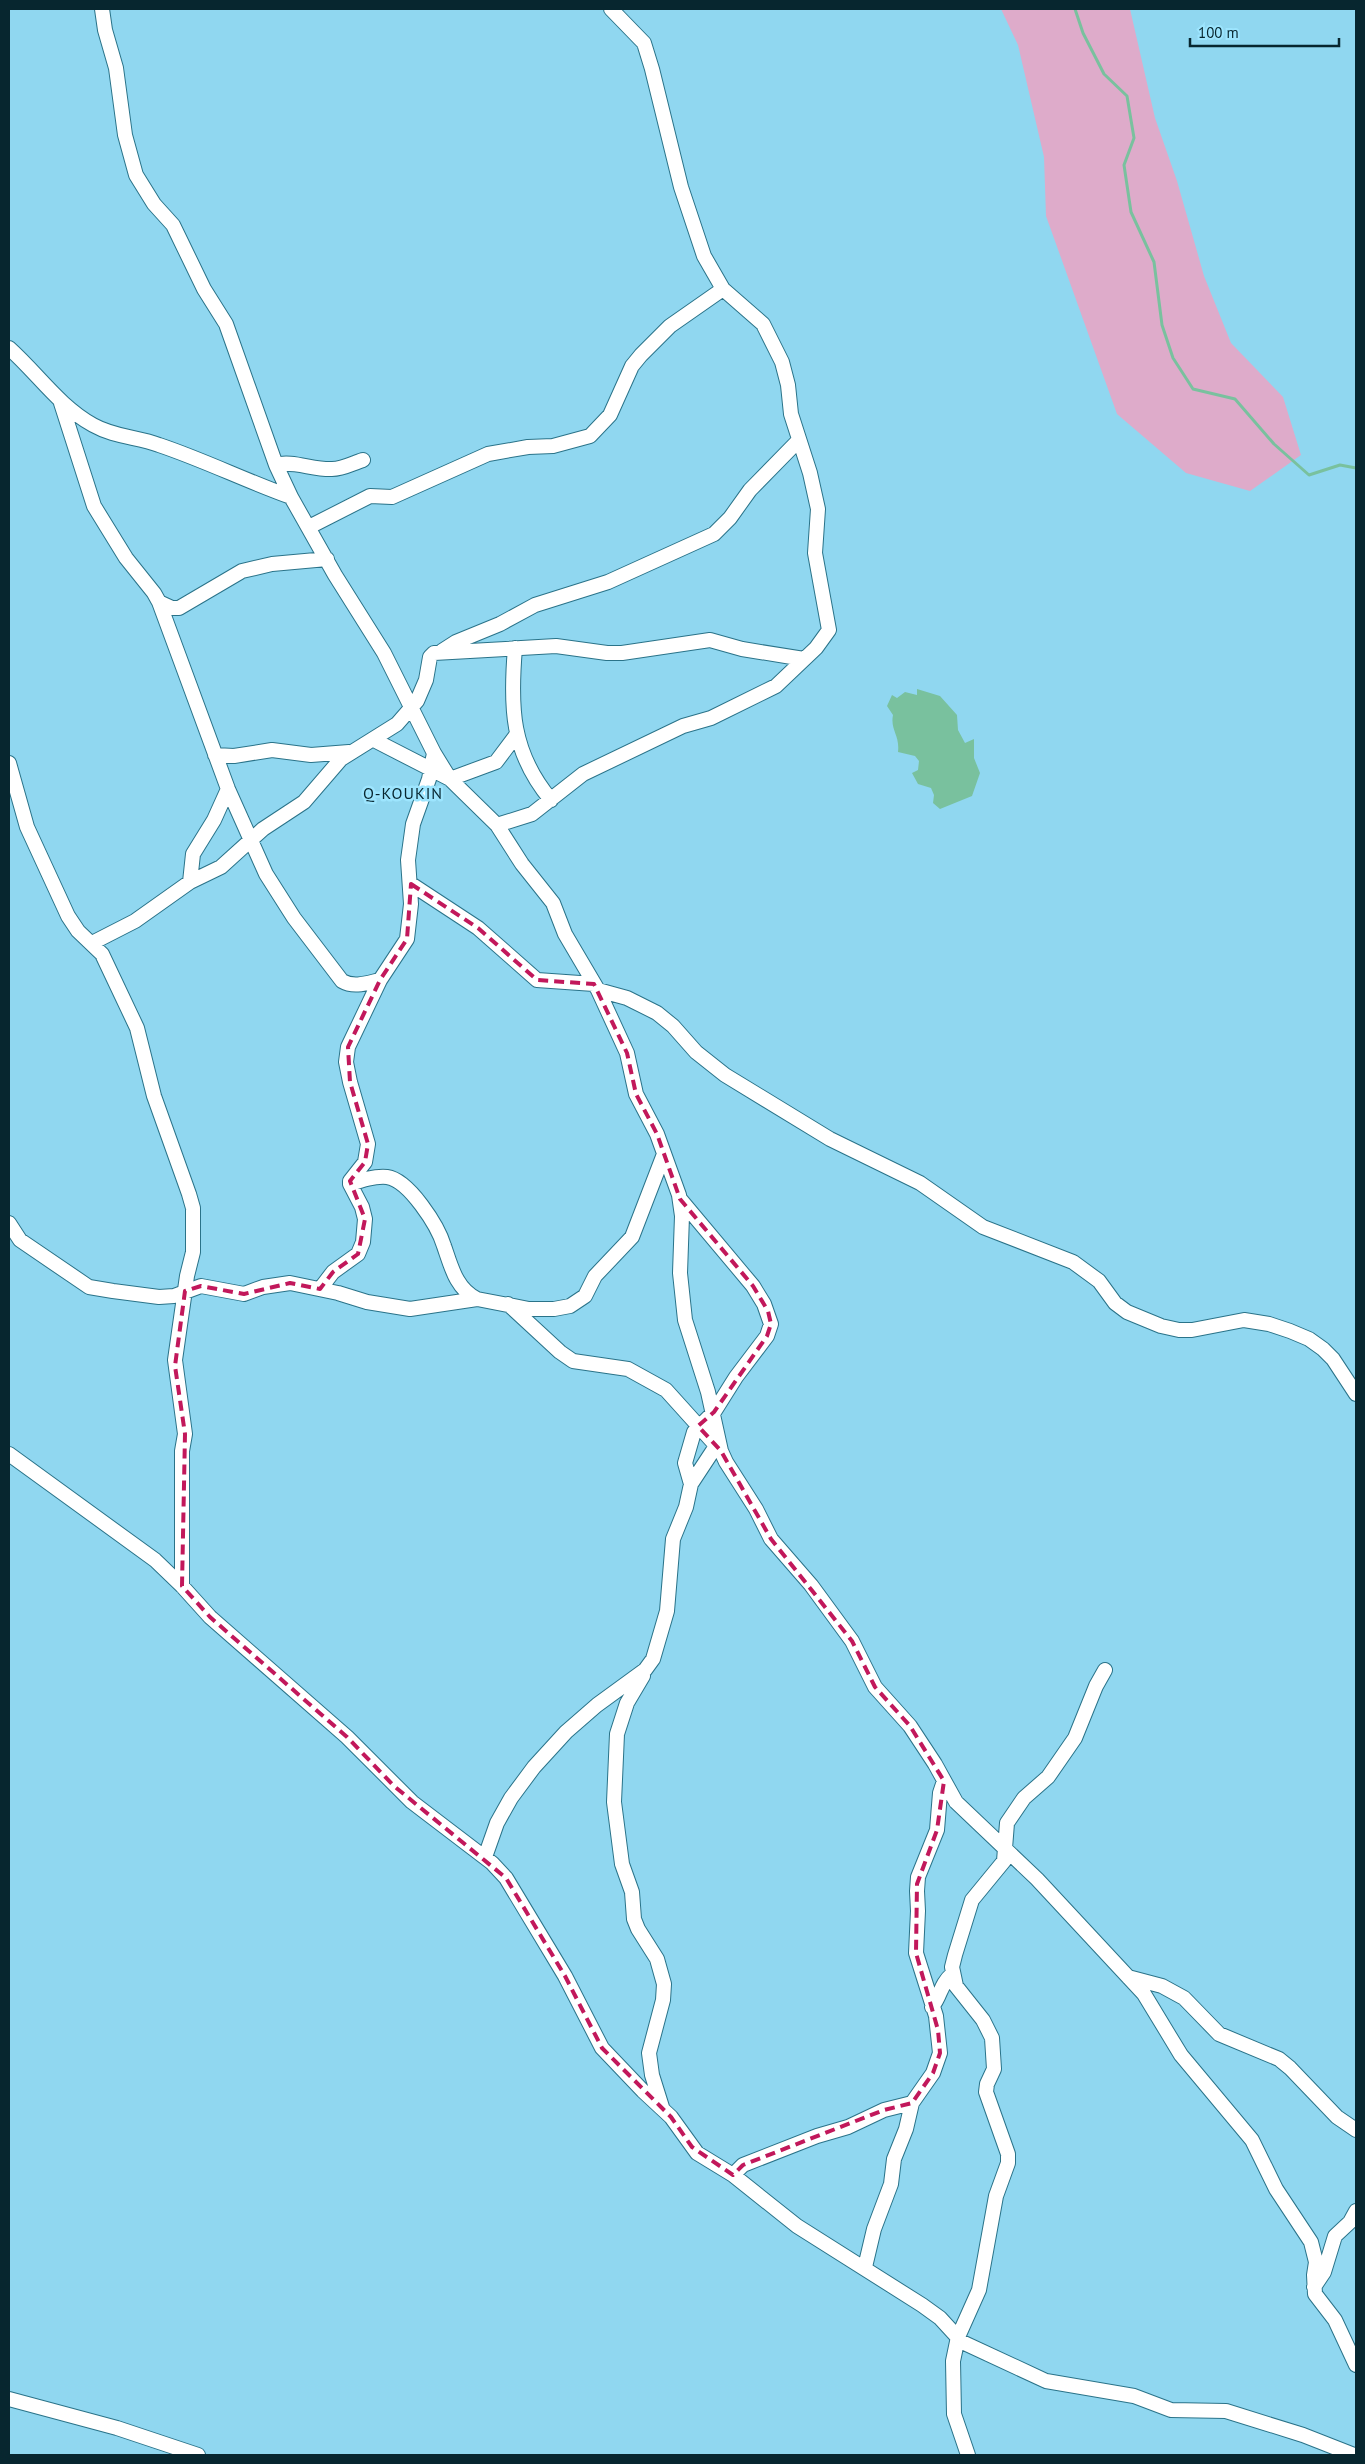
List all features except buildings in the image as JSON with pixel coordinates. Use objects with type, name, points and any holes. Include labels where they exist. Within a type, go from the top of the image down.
[{"type":"street","points":[[102,9],[105,30],[116,68],[125,135],[136,175],[154,204],[173,225],[204,289],[226,324],[276,465],[291,497],[384,653],[434,753],[450,779],[497,825],[530,875],[554,903],[566,934],[596,987],[630,1061],[636,1094],[654,1126],[680,1198],[682,1216],[680,1273],[683,1312],[714,1412],[718,1448],[691,1484],[686,1507],[671,1545],[671,1581],[665,1626],[653,1659],[627,1703],[617,1734],[614,1802],[622,1864],[633,1899],[634,1919],[642,1936],[657,1959],[664,1984],[663,2000],[649,2053],[652,2075],[662,2108]]},
{"type":"street","points":[[497,825],[532,814],[583,774],[683,726],[711,718],[776,686],[824,639],[829,630],[815,553],[818,509],[791,414],[785,373],[775,346],[757,316],[723,289],[704,256],[692,223],[644,43],[611,9]]},
{"type":"street","points":[[309,527],[370,496],[392,496],[488,454],[528,447],[553,446],[590,436],[610,414],[632,366],[670,326],[723,289]]},
{"type":"street","points":[[9,348],[39,377],[61,403],[94,426],[117,435],[145,439],[197,458],[239,478],[291,497]]},
{"type":"street","points":[[61,403],[94,506],[126,558],[159,602],[228,789],[250,840],[281,898],[342,981],[348,985],[357,985],[380,980]]},
{"type":"street","points":[[92,943],[135,922],[190,882],[221,867],[234,857],[250,840],[304,802],[314,792],[331,768],[350,752],[374,740],[397,724],[413,708],[426,680],[430,657],[456,642],[500,624],[534,605],[608,582],[646,563],[714,534],[760,479],[799,440]]},
{"type":"street","points":[[276,465],[285,462],[298,466],[333,469],[363,460]]},
{"type":"street","points":[[159,602],[172,608],[179,608],[232,575],[253,568],[327,559]]},
{"type":"street","points":[[442,651],[556,646],[607,653],[622,653],[710,640],[764,653],[804,659]]},
{"type":"street","points":[[515,648],[511,696],[517,734],[532,773],[551,800]]},
{"type":"street","points":[[374,740],[450,779],[496,762],[517,734]]},
{"type":"street","points":[[215,755],[240,755],[272,750],[311,756],[350,752]]},
{"type":"street","points":[[320,1289],[333,1272],[358,1254],[363,1242],[365,1219],[350,1180],[365,1162],[368,1144],[350,1082],[346,1062],[348,1047],[380,980],[407,939],[411,884],[408,860],[413,824],[434,753]]},
{"type":"street","points":[[9,763],[27,827],[68,916],[78,930],[92,943],[110,968],[137,1028],[154,1096],[190,1194],[193,1208],[194,1245],[185,1291],[175,1366],[185,1434],[182,1459],[182,1586]]},
{"type":"street","points":[[190,882],[194,854],[214,820],[228,789]]},
{"type":"street","points":[[411,884],[478,928],[537,980],[596,987],[627,998],[656,1013],[673,1026],[696,1052],[725,1075],[830,1139],[920,1183],[983,1227],[1073,1262],[1099,1281],[1116,1304],[1127,1312],[1161,1326],[1179,1330],[1192,1330],[1244,1320],[1269,1324],[1290,1331],[1309,1339],[1323,1349],[1333,1359],[1356,1394]]},
{"type":"street","points":[[9,1223],[20,1240],[89,1287],[159,1297],[174,1296],[201,1286],[244,1294],[263,1287],[290,1283],[367,1302],[410,1309],[477,1299],[529,1309],[554,1309],[570,1306],[584,1296],[595,1276],[632,1237],[664,1154]]},
{"type":"street","points":[[350,1184],[380,1177],[389,1178],[400,1183],[428,1214],[442,1239],[448,1262],[464,1291],[477,1299]]},
{"type":"street","points":[[680,1198],[753,1286],[771,1319],[770,1331],[767,1336],[736,1377],[714,1412],[698,1426],[690,1442],[685,1463],[691,1484]]},
{"type":"street","points":[[508,1304],[560,1352],[574,1361],[616,1366],[642,1375],[654,1382],[676,1399],[718,1448],[756,1509],[771,1539],[811,1585],[852,1641],[875,1687],[910,1726],[956,1802],[1005,1846],[1128,1977],[1153,2007],[1181,2055],[1252,2140],[1276,2189],[1311,2242],[1316,2262],[1314,2288],[1317,2298],[1335,2320],[1356,2365]]},
{"type":"street","points":[[9,1454],[58,1488],[83,1509],[136,1544],[182,1586],[210,1617],[347,1737],[412,1802],[485,1857],[506,1878],[566,1976],[602,2048],[671,2117],[697,2152],[733,2175],[797,2226],[940,2318],[958,2337],[976,2349],[1046,2381],[1134,2396],[1171,2410],[1226,2411],[1303,2435],[1354,2455]]},
{"type":"street","points":[[485,1857],[497,1823],[511,1798],[534,1767],[572,1727],[597,1705],[645,1670]]},
{"type":"street","points":[[968,2455],[957,2427],[952,2400],[952,2361],[958,2337],[979,2290],[996,2196],[1008,2163],[1008,2154],[986,2092],[987,2084],[994,2069],[992,2038],[983,2020],[956,1986],[953,1972],[954,1955],[968,1909],[977,1892],[1001,1866],[1007,1823],[1024,1798],[1048,1777],[1074,1738],[1096,1686],[1105,1670]]},
{"type":"street","points":[[865,2268],[874,2230],[891,2184],[894,2159],[906,2129],[912,2103],[938,2064],[938,2030],[925,1976],[916,1953],[917,1884],[937,1830],[940,1793],[944,1781]]},
{"type":"street","points":[[932,2007],[938,1998],[941,1985],[953,1972]]},
{"type":"street","points":[[1128,1977],[1162,1986],[1184,1998],[1219,2034],[1279,2060],[1290,2068],[1337,2117],[1356,2130]]},
{"type":"street","points":[[733,2175],[743,2165],[817,2136],[848,2127],[884,2110],[912,2103]]},
{"type":"street","points":[[1314,2288],[1324,2272],[1335,2236],[1350,2222],[1356,2211]]},
{"type":"street","points":[[9,2399],[117,2428],[198,2455]]},
{"type":"highlighted area","points":[[411,884],[478,928],[537,980],[594,984],[627,1053],[636,1094],[657,1134],[680,1199],[753,1286],[768,1311],[771,1324],[767,1336],[714,1412],[698,1426],[721,1451],[771,1539],[852,1641],[875,1687],[910,1726],[944,1781],[937,1830],[917,1884],[916,1953],[938,2030],[940,2053],[933,2073],[912,2103],[884,2110],[743,2165],[733,2175],[692,2147],[671,2117],[602,2048],[565,1976],[506,1878],[394,1786],[347,1737],[210,1617],[182,1586],[185,1434],[175,1366],[185,1291],[201,1286],[244,1294],[290,1283],[320,1289],[333,1272],[358,1254],[365,1219],[350,1181],[365,1162],[368,1144],[350,1082],[348,1047],[380,980],[407,939]]},
{"type":"shaded area","points":[[1001,9],[1130,9],[1155,118],[1177,181],[1204,276],[1231,343],[1283,397],[1301,455],[1250,491],[1186,473],[1117,414],[1046,216],[1044,157],[1018,45]]},
{"type":"shaded area","points":[[917,689],[940,696],[957,715],[958,730],[965,743],[974,739],[974,758],[980,773],[972,796],[940,809],[933,803],[934,795],[931,788],[918,784],[912,773],[918,770],[919,761],[915,756],[898,752],[898,741],[892,720],[893,715],[887,706],[892,695],[897,698],[905,692],[917,695]]},
{"type":"waterway","points":[[1075,9],[1083,33],[1104,74],[1127,96],[1134,138],[1124,165],[1131,212],[1154,262],[1162,325],[1173,358],[1193,389],[1235,399],[1274,444],[1309,475],[1340,465],[1356,468]]},
{"type":"district","name":"Q-KOUKIN","points":[[403,793]]}]
